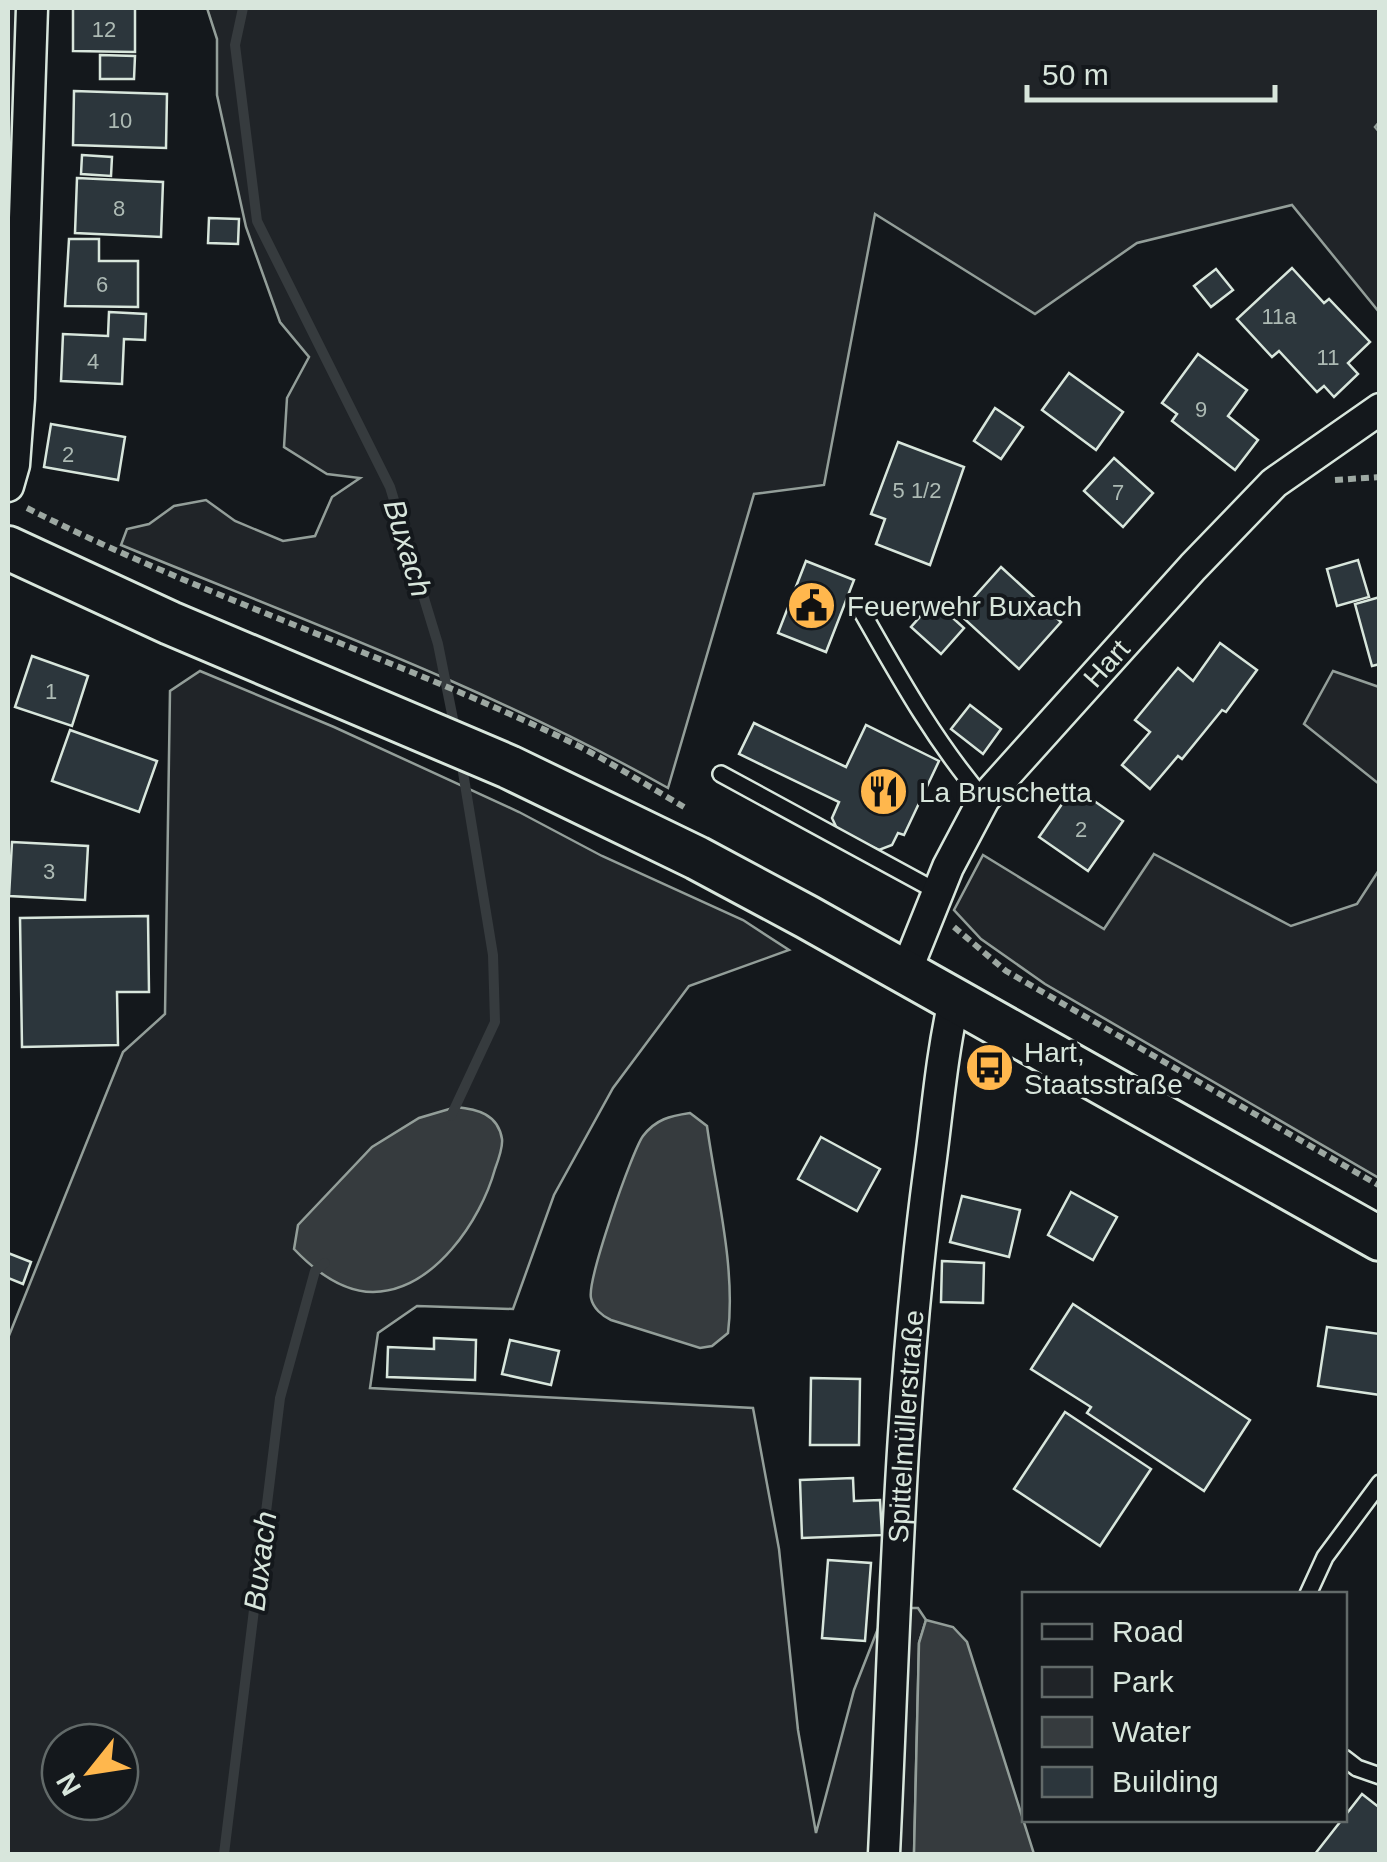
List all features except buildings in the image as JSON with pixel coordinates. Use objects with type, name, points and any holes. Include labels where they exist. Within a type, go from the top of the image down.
[{"type":"main road","points":[[8,548],[170,623],[509,767],[697,858],[1380,1239]]},
{"type":"street","points":[[14,495],[32,8]]},
{"type":"street","name":"Hart","points":[[905,974],[984,799],[1193,567],[1274,484],[1380,409]]},
{"type":"street","name":"Spittelmüllerstraße","points":[[884,1854],[902,1426],[915,1283],[954,1001]]},
{"type":"lane","points":[[862,612],[918,709],[957,768],[984,799]]},
{"type":"lane","points":[[721,774],[934,904]]},
{"type":"lane","points":[[1309,1592],[1325,1558],[1380,1484]]},
{"type":"lane","points":[[1347,1760],[1380,1776]]},
{"type":"path","points":[[14,495],[140,560],[502,710]]},
{"type":"path","points":[[934,904],[948,922],[1006,970],[1380,1186]]},
{"type":"green space","points":[[8,8],[18,8],[8,271]]},
{"type":"green space","points":[[207,8],[1379,8],[1380,121],[1375,127],[1380,133],[1379,312],[1292,205],[1137,243],[1035,314],[875,214],[824,485],[754,494],[668,788],[467,688],[121,545],[127,529],[149,524],[174,506],[206,500],[235,521],[283,541],[315,536],[332,497],[360,478],[327,474],[284,447],[287,398],[309,357],[280,322],[246,227],[217,95],[217,39]]},
{"type":"green space","points":[[200,671],[519,812],[602,856],[743,920],[789,950],[689,986],[613,1088],[554,1195],[513,1309],[417,1306],[378,1333],[370,1388],[753,1408],[779,1549],[798,1730],[816,1833],[854,1690],[886,1608],[918,1608],[926,1620],[919,1643],[914,1854],[8,1854],[8,1338],[123,1052],[165,1014],[170,691]]},
{"type":"green space","points":[[1333,671],[1379,687],[1379,784],[1304,724]]},
{"type":"green space","points":[[1154,854],[1291,926],[1357,904],[1379,870],[1379,1178],[1045,984],[981,939],[954,910],[983,855],[1104,929]]},
{"type":"water","points":[[456,1107],[479,1111],[491,1118],[500,1131],[502,1146],[479,1210],[435,1266],[395,1289],[361,1291],[329,1278],[294,1249],[298,1225],[372,1147],[419,1118]]},
{"type":"water","points":[[690,1113],[707,1126],[729,1282],[728,1333],[712,1346],[700,1348],[611,1320],[598,1311],[591,1298],[611,1216],[643,1136],[664,1119]]},
{"type":"water","points":[[926,1620],[953,1627],[967,1642],[1034,1854],[914,1854],[919,1643]]},
{"type":"waterway","name":"Buxach","points":[[243,8],[235,45],[257,221],[390,487],[438,644],[456,734]]},
{"type":"waterway","name":"Buxach","points":[[451,1116],[495,1022],[493,955],[461,760]]},
{"type":"waterway","name":"Buxach","points":[[224,1854],[280,1398],[315,1271],[325,1263]]},
{"type":"place","name":"Feuerwehr Buxach","points":[[812,606]]},
{"type":"place","name":"La Bruschetta","points":[[884,792]]},
{"type":"place","name":"Hart, Staatsstraße","points":[[989,1068]]}]
